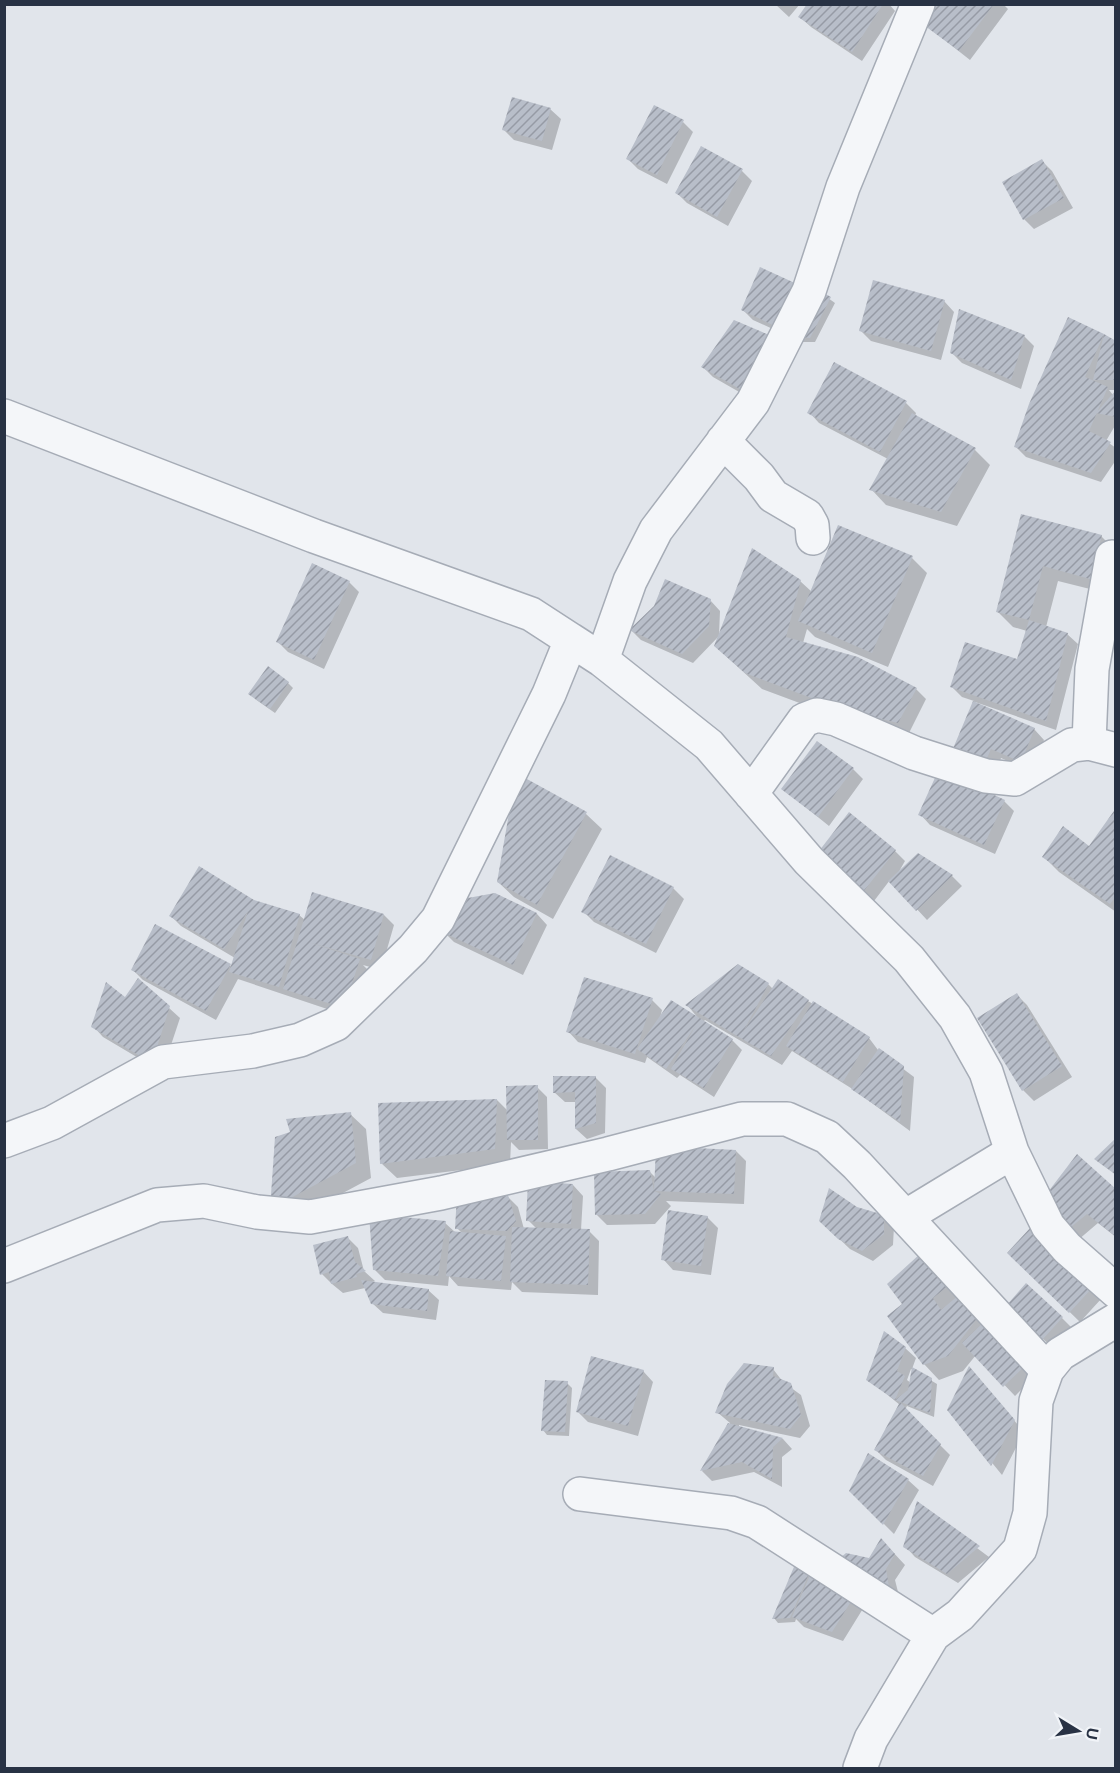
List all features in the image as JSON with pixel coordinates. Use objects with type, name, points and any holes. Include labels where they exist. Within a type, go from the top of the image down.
[{"type":"street","points":[[602,660],[630,581],[656,530],[753,402],[809,291],[843,187],[918,4]]},
{"type":"street","points":[[4,416],[314,536],[531,614],[602,660],[709,745],[809,861],[909,959],[955,1017],[986,1071],[1012,1152],[1048,1226],[1067,1248],[1116,1291]]},
{"type":"street","points":[[723,441],[759,477],[772,496],[807,516],[812,525],[813,538]]},
{"type":"street","points":[[751,794],[804,720],[817,715],[836,718],[914,753],[986,776],[1015,779],[1072,745],[1102,747],[1092,669],[1112,557]]},
{"type":"street","points":[[4,1141],[52,1123],[163,1062],[254,1051],[300,1040],[336,1024],[413,950],[438,919],[549,694],[571,640]]},
{"type":"street","points":[[4,1266],[157,1205],[204,1201],[257,1212],[310,1217],[441,1193],[608,1154],[742,1119],[787,1119],[827,1137],[1047,1370]]},
{"type":"street","points":[[905,1217],[1012,1152]]},
{"type":"street","points":[[866,1754],[905,1681],[933,1635],[960,1615],[1020,1549],[1030,1513],[1036,1401],[1047,1370],[1060,1354],[1116,1320]]},
{"type":"street","points":[[580,1494],[731,1513],[758,1522],[933,1635]]},
{"type":"building","points":[[807,4],[883,4],[852,52],[798,17]]},
{"type":"building","points":[[935,4],[994,4],[959,51],[921,23]]},
{"type":"building","points":[[512,97],[551,108],[542,141],[502,130]]},
{"type":"building","points":[[654,105],[684,120],[657,175],[626,159]]},
{"type":"building","points":[[701,146],[743,169],[717,217],[675,193]]},
{"type":"building","points":[[1042,159],[1064,198],[1023,220],[1002,182]]},
{"type":"building","points":[[760,267],[797,284],[777,327],[741,310]]},
{"type":"building","points":[[873,280],[945,300],[931,351],[859,331]]},
{"type":"building","points":[[820,291],[831,297],[810,338],[796,337]]},
{"type":"building","points":[[959,309],[1025,335],[1011,380],[950,353]]},
{"type":"building","points":[[1068,317],[1104,334],[1085,377],[1108,387],[1089,431],[1111,442],[1091,473],[1014,447],[1029,404]]},
{"type":"building","points":[[734,320],[774,337],[745,392],[701,367]]},
{"type":"building","points":[[1104,334],[1116,341],[1116,380],[1093,380]]},
{"type":"building","points":[[834,362],[907,401],[880,452],[807,413]]},
{"type":"building","points":[[1116,390],[1116,417],[1096,413]]},
{"type":"building","points":[[912,413],[976,448],[941,512],[869,490]]},
{"type":"building","points":[[1021,514],[1102,535],[1090,579],[1043,566],[1029,620],[996,612]]},
{"type":"building","points":[[838,525],[913,556],[872,653],[798,621]]},
{"type":"building","points":[[752,548],[801,580],[786,637],[858,657],[917,688],[898,723],[841,709],[745,673],[714,646]]},
{"type":"building","points":[[312,563],[350,581],[314,660],[276,642]]},
{"type":"building","points":[[665,579],[711,599],[709,626],[682,654],[629,630],[654,606]]},
{"type":"building","points":[[1029,620],[1068,633],[1046,721],[950,687],[965,642],[1017,659]]},
{"type":"building","points":[[268,666],[289,682],[270,709],[248,694]]},
{"type":"building","points":[[973,701],[1035,728],[1021,762],[991,749],[984,765],[952,751]]},
{"type":"building","points":[[817,741],[854,768],[818,817],[781,789]]},
{"type":"building","points":[[939,769],[1005,800],[984,845],[918,815]]},
{"type":"building","points":[[516,773],[587,812],[537,905],[497,882]]},
{"type":"building","points":[[1116,808],[1116,896],[1110,904],[1042,857],[1063,826],[1089,846]]},
{"type":"building","points":[[849,812],[896,850],[863,892],[816,855]]},
{"type":"building","points":[[918,853],[953,875],[916,911],[888,881]]},
{"type":"building","points":[[610,855],[674,887],[646,944],[581,912]]},
{"type":"building","points":[[199,866],[254,900],[300,914],[279,987],[229,972],[248,911],[224,949],[169,916]]},
{"type":"building","points":[[312,892],[384,914],[371,960],[308,942],[360,959],[344,1008],[283,989]]},
{"type":"building","points":[[495,893],[537,913],[513,965],[442,932],[457,900]]},
{"type":"building","points":[[155,924],[231,964],[206,1011],[131,970]]},
{"type":"building","points":[[738,964],[769,983],[743,1032],[778,979],[809,1000],[771,1056],[685,1005]]},
{"type":"building","points":[[584,977],[653,998],[635,1054],[566,1032]]},
{"type":"building","points":[[138,978],[170,1006],[152,1063],[91,1027],[106,982],[125,997]]},
{"type":"building","points":[[1017,993],[1062,1066],[1022,1091],[977,1018]]},
{"type":"building","points":[[671,1000],[733,1039],[704,1088],[671,1069],[696,1025],[666,1069],[637,1049]]},
{"type":"building","points":[[813,1001],[870,1037],[843,1082],[786,1046]]},
{"type":"building","points":[[879,1048],[904,1066],[900,1122],[851,1089]]},
{"type":"building","points":[[553,1076],[596,1076],[596,1123],[575,1129],[575,1092],[553,1093]]},
{"type":"building","points":[[538,1085],[538,1140],[507,1140],[506,1086]]},
{"type":"building","points":[[497,1099],[495,1149],[380,1164],[378,1103]]},
{"type":"building","points":[[351,1112],[356,1163],[270,1209],[275,1137],[290,1132],[286,1119]]},
{"type":"building","points":[[1116,1138],[1116,1175],[1094,1159]]},
{"type":"building","points":[[656,1146],[736,1150],[734,1194],[654,1191]]},
{"type":"building","points":[[1077,1154],[1116,1189],[1116,1237],[1087,1214],[1060,1236],[1038,1205]]},
{"type":"building","points":[[650,1170],[654,1191],[661,1194],[645,1214],[595,1215],[594,1172]]},
{"type":"building","points":[[528,1181],[573,1184],[571,1224],[526,1221]]},
{"type":"building","points":[[829,1188],[857,1207],[884,1215],[884,1234],[862,1251],[838,1239],[819,1221]]},
{"type":"building","points":[[457,1194],[508,1195],[516,1221],[507,1231],[455,1229]]},
{"type":"building","points":[[668,1210],[708,1216],[701,1266],[661,1260]]},
{"type":"building","points":[[369,1214],[446,1221],[438,1276],[373,1270]]},
{"type":"building","points":[[512,1227],[590,1229],[588,1285],[510,1282]]},
{"type":"building","points":[[1031,1227],[1093,1287],[1069,1313],[1007,1253]]},
{"type":"building","points":[[450,1231],[506,1236],[501,1281],[446,1276]]},
{"type":"building","points":[[348,1236],[355,1262],[366,1271],[356,1274],[357,1277],[331,1284],[329,1272],[320,1275],[313,1245]]},
{"type":"building","points":[[921,1253],[952,1283],[933,1298],[941,1310],[959,1295],[976,1320],[948,1356],[923,1365],[887,1316],[902,1304],[887,1284]]},
{"type":"building","points":[[361,1280],[429,1289],[427,1311],[371,1304]]},
{"type":"building","points":[[1026,1283],[1063,1317],[1042,1340],[1006,1306]]},
{"type":"building","points":[[987,1319],[1028,1363],[1003,1387],[962,1343]]},
{"type":"building","points":[[884,1331],[906,1347],[897,1371],[905,1376],[895,1400],[866,1380]]},
{"type":"building","points":[[591,1356],[644,1370],[628,1426],[576,1412]]},
{"type":"building","points":[[744,1363],[774,1367],[773,1376],[791,1383],[801,1415],[790,1429],[715,1413],[727,1384]]},
{"type":"building","points":[[969,1366],[1015,1420],[991,1466],[947,1410]]},
{"type":"building","points":[[912,1367],[932,1378],[930,1413],[895,1400],[908,1390]]},
{"type":"building","points":[[545,1380],[568,1381],[565,1432],[541,1431]]},
{"type":"building","points":[[900,1402],[941,1444],[923,1476],[874,1450]]},
{"type":"building","points":[[728,1423],[783,1438],[773,1447],[772,1479],[742,1462],[700,1471]]},
{"type":"building","points":[[868,1453],[909,1479],[883,1525],[849,1491]]},
{"type":"building","points":[[917,1501],[980,1546],[947,1574],[903,1547]]},
{"type":"building","points":[[881,1538],[895,1554],[886,1569],[889,1587],[862,1581],[832,1565],[846,1553],[869,1558]]},
{"type":"building","points":[[796,1562],[811,1569],[790,1618],[772,1619]]},
{"type":"building","points":[[813,1568],[855,1595],[832,1632],[792,1617]]}]
